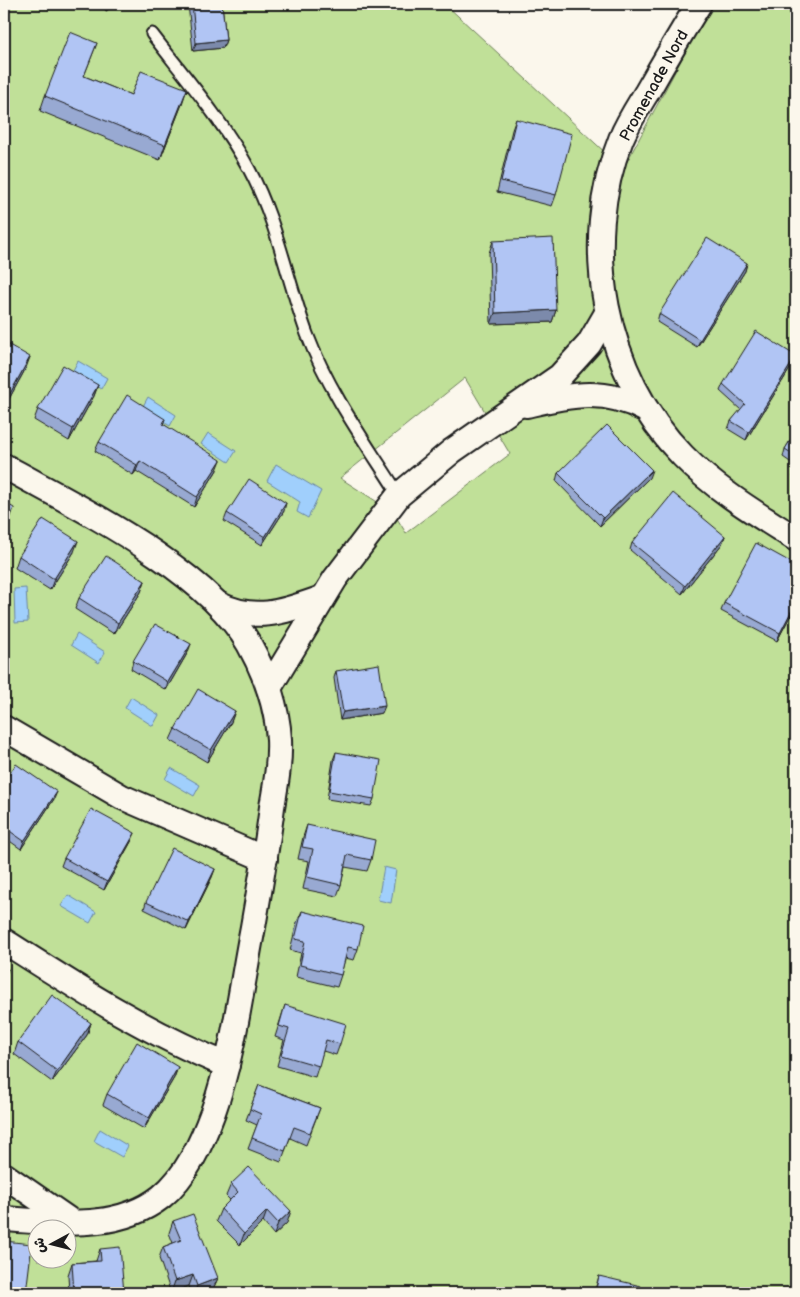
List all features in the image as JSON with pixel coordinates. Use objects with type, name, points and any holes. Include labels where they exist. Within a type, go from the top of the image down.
[{"type":"street","name":"Promenade Nord","points":[[699,4],[621,138],[609,181],[601,236],[602,270],[607,313],[632,381],[646,410],[657,427],[695,468],[750,509],[796,539]]},
{"type":"street","points":[[269,688],[322,598],[373,526],[399,495],[452,451],[560,376],[589,344],[607,313]]},
{"type":"street","points":[[515,408],[556,398],[597,395],[626,399],[646,410]]},
{"type":"street","points":[[4,466],[132,539],[176,570],[216,603],[246,639],[269,688],[277,725],[279,752],[265,859],[227,1065],[213,1113],[183,1173],[172,1188],[159,1199],[133,1214],[97,1222],[78,1222]]},
{"type":"street","points":[[216,603],[232,611],[254,615],[289,609],[322,598]]},
{"type":"street","points":[[4,728],[122,797],[265,859]]},
{"type":"street","points":[[4,941],[119,1014],[179,1045],[227,1065]]},
{"type":"street","points":[[4,1175],[69,1220]]},
{"type":"street","points":[[4,1219],[28,1220]]},
{"type":"lane","points":[[152,34],[218,121],[249,169],[268,210],[307,334],[316,356],[339,400],[399,495]]},
{"type":"green space","points":[[4,4],[445,4],[623,169],[711,4],[796,4],[796,1293],[4,1293]],"holes":[[[465,378],[510,454],[406,533],[393,512],[340,478]]]},
{"type":"water","points":[[78,361],[107,378],[101,389],[72,372]]},
{"type":"water","points":[[148,397],[176,415],[170,426],[142,408]]},
{"type":"water","points":[[208,433],[236,451],[229,462],[201,444]]},
{"type":"water","points":[[276,464],[321,491],[308,518],[297,512],[300,502],[267,481]]},
{"type":"water","points":[[26,588],[28,622],[15,623],[14,589]]},
{"type":"water","points":[[77,634],[105,652],[99,663],[71,645]]},
{"type":"water","points":[[131,697],[159,715],[153,726],[125,708]]},
{"type":"water","points":[[171,768],[200,785],[194,796],[165,779]]},
{"type":"water","points":[[384,867],[396,870],[391,903],[378,900]]},
{"type":"water","points":[[68,895],[96,912],[90,923],[61,906]]},
{"type":"water","points":[[100,1129],[128,1146],[122,1157],[94,1141]]},
{"type":"building","points":[[192,4],[222,4],[226,40],[196,43]]},
{"type":"building","points":[[70,32],[97,43],[84,76],[131,95],[141,71],[187,89],[165,145],[45,96]]},
{"type":"building","points":[[516,119],[572,134],[556,195],[501,181]]},
{"type":"building","points":[[553,238],[556,310],[495,313],[493,241]]},
{"type":"building","points":[[707,238],[747,263],[700,340],[659,314]]},
{"type":"building","points":[[756,331],[796,356],[749,432],[731,421],[745,404],[723,384]]},
{"type":"building","points":[[4,342],[30,357],[8,397],[4,394]]},
{"type":"building","points":[[63,365],[98,385],[73,429],[38,409]]},
{"type":"building","points":[[127,395],[165,419],[163,424],[221,460],[197,497],[140,461],[137,465],[99,442]]},
{"type":"building","points":[[607,425],[652,470],[603,518],[558,473]]},
{"type":"building","points":[[796,431],[796,456],[785,449]]},
{"type":"building","points":[[249,479],[286,503],[265,537],[227,513]]},
{"type":"building","points":[[673,493],[725,536],[685,586],[632,543]]},
{"type":"building","points":[[4,502],[14,508],[4,526]]},
{"type":"building","points":[[43,519],[78,541],[54,579],[19,556]]},
{"type":"building","points":[[756,543],[796,565],[796,602],[780,633],[724,603]]},
{"type":"building","points":[[106,556],[145,581],[118,623],[79,598]]},
{"type":"building","points":[[155,624],[191,644],[168,682],[133,661]]},
{"type":"building","points":[[379,664],[385,706],[343,712],[336,671]]},
{"type":"building","points":[[198,689],[235,711],[211,750],[175,729]]},
{"type":"building","points":[[336,752],[381,760],[374,799],[329,791]]},
{"type":"building","points":[[16,764],[57,792],[24,841],[4,827],[4,782]]},
{"type":"building","points":[[91,809],[135,833],[107,882],[64,858]]},
{"type":"building","points":[[307,825],[375,840],[371,860],[347,855],[341,885],[307,877],[313,849],[302,847]]},
{"type":"building","points":[[172,848],[215,869],[189,922],[146,902]]},
{"type":"building","points":[[302,911],[363,926],[358,949],[348,947],[341,975],[300,965],[305,941],[295,939]]},
{"type":"building","points":[[4,966],[8,969],[4,975]]},
{"type":"building","points":[[52,995],[91,1023],[57,1071],[18,1042]]},
{"type":"building","points":[[285,1005],[346,1024],[340,1044],[326,1040],[319,1066],[281,1055],[289,1029],[279,1026]]},
{"type":"building","points":[[137,1042],[178,1067],[149,1118],[107,1094]]},
{"type":"building","points":[[259,1085],[320,1108],[310,1133],[294,1127],[285,1151],[252,1138],[261,1114],[250,1109]]},
{"type":"building","points":[[249,1167],[291,1211],[278,1223],[267,1211],[244,1234],[221,1209],[238,1192],[231,1184]]},
{"type":"building","points":[[193,1214],[218,1278],[197,1286],[193,1275],[175,1281],[163,1247],[181,1240],[173,1221]]},
{"type":"building","points":[[4,1241],[28,1244],[29,1270],[26,1293],[4,1293]]},
{"type":"building","points":[[120,1247],[124,1293],[74,1293],[72,1270],[78,1270],[78,1263],[101,1261],[100,1249]]},
{"type":"building","points":[[599,1276],[641,1286],[639,1293],[595,1293]]}]
